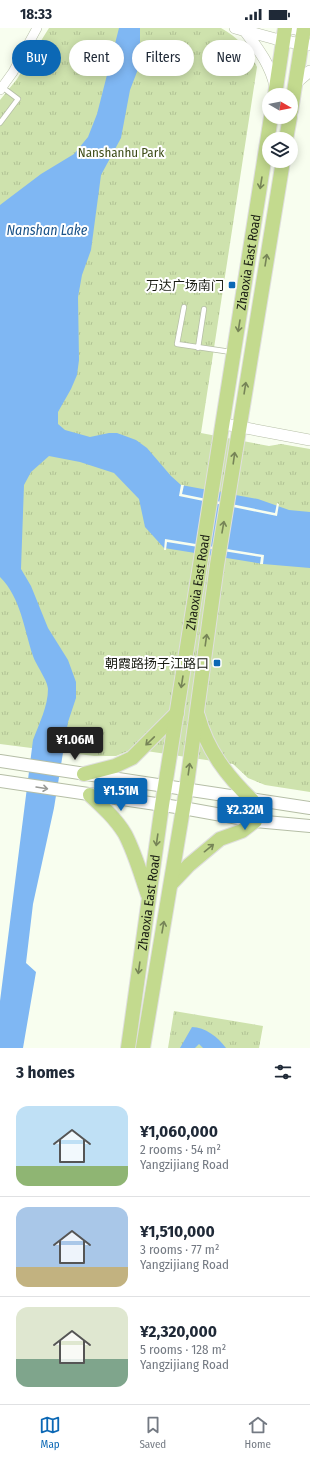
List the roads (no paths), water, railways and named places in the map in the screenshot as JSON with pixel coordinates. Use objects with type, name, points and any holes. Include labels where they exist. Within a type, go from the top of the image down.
[{"type":"main road","points":[[276,88],[284,34]]},
{"type":"main road","points":[[295,88],[306,36]]},
{"type":"main road","name":"Zhaoxia East Road","points":[[128,1048],[162,805],[224,424],[270,124]]},
{"type":"main road","name":"Zhaoxia East Road","points":[[143,1048],[184,808],[216,564],[282,168]]},
{"type":"main road","points":[[197,712],[209,745],[224,772],[252,800]]},
{"type":"main road","points":[[84,774],[115,766],[132,758],[177,713]]},
{"type":"main road","points":[[0,761],[186,791],[310,808]]},
{"type":"main road","points":[[0,781],[184,808],[255,821],[310,826]]},
{"type":"main road","points":[[90,795],[107,811],[124,834],[134,853],[149,899]]},
{"type":"main road","points":[[171,884],[188,865],[220,839],[242,831],[255,821]]},
{"type":"street","points":[[1,88],[13,72],[37,28]]},
{"type":"street","points":[[290,28],[306,36]]},
{"type":"street","points":[[240,30],[306,36]]},
{"type":"street","points":[[240,30],[264,57],[271,71],[274,88]]},
{"type":"street","points":[[296,83],[310,71]]},
{"type":"street","points":[[224,424],[310,440]]},
{"type":"lane","points":[[0,123],[18,99],[1,88]]},
{"type":"lane","points":[[184,307],[177,344],[235,353]]},
{"type":"lane","points":[[198,348],[204,309]]},
{"type":"water","name":"Nanshan Lake","points":[[119,28],[140,28],[140,40],[132,40],[132,76],[135,76],[130,90],[121,138],[101,175],[91,250],[82,275],[78,297],[79,360],[77,375],[58,412],[58,424],[65,430],[90,437],[117,433],[136,440],[147,448],[171,476],[181,485],[258,499],[289,510],[310,512],[310,568],[263,564],[164,548],[145,527],[139,499],[114,473],[80,462],[49,456],[31,472],[24,485],[21,569],[31,586],[48,628],[68,660],[76,682],[76,698],[68,722],[54,808],[33,904],[26,963],[36,972],[23,1048],[0,1048],[0,1001],[33,740],[45,708],[48,689],[33,656],[21,614],[13,594],[0,577],[0,205],[41,174],[74,154],[88,137],[97,114],[107,76],[124,76],[124,40],[116,40]]},
{"type":"water","points":[[192,1027],[197,1027],[211,1033],[226,1048],[203,1048],[199,1044],[195,1048],[180,1048]]},
{"type":"place","name":"万达广场南门","points":[[232,285]]},
{"type":"place","name":"朝霞路扬子江路口","points":[[217,663]]},
{"type":"park label","name":"Nanshanhu Park","points":[[121,152]]}]
